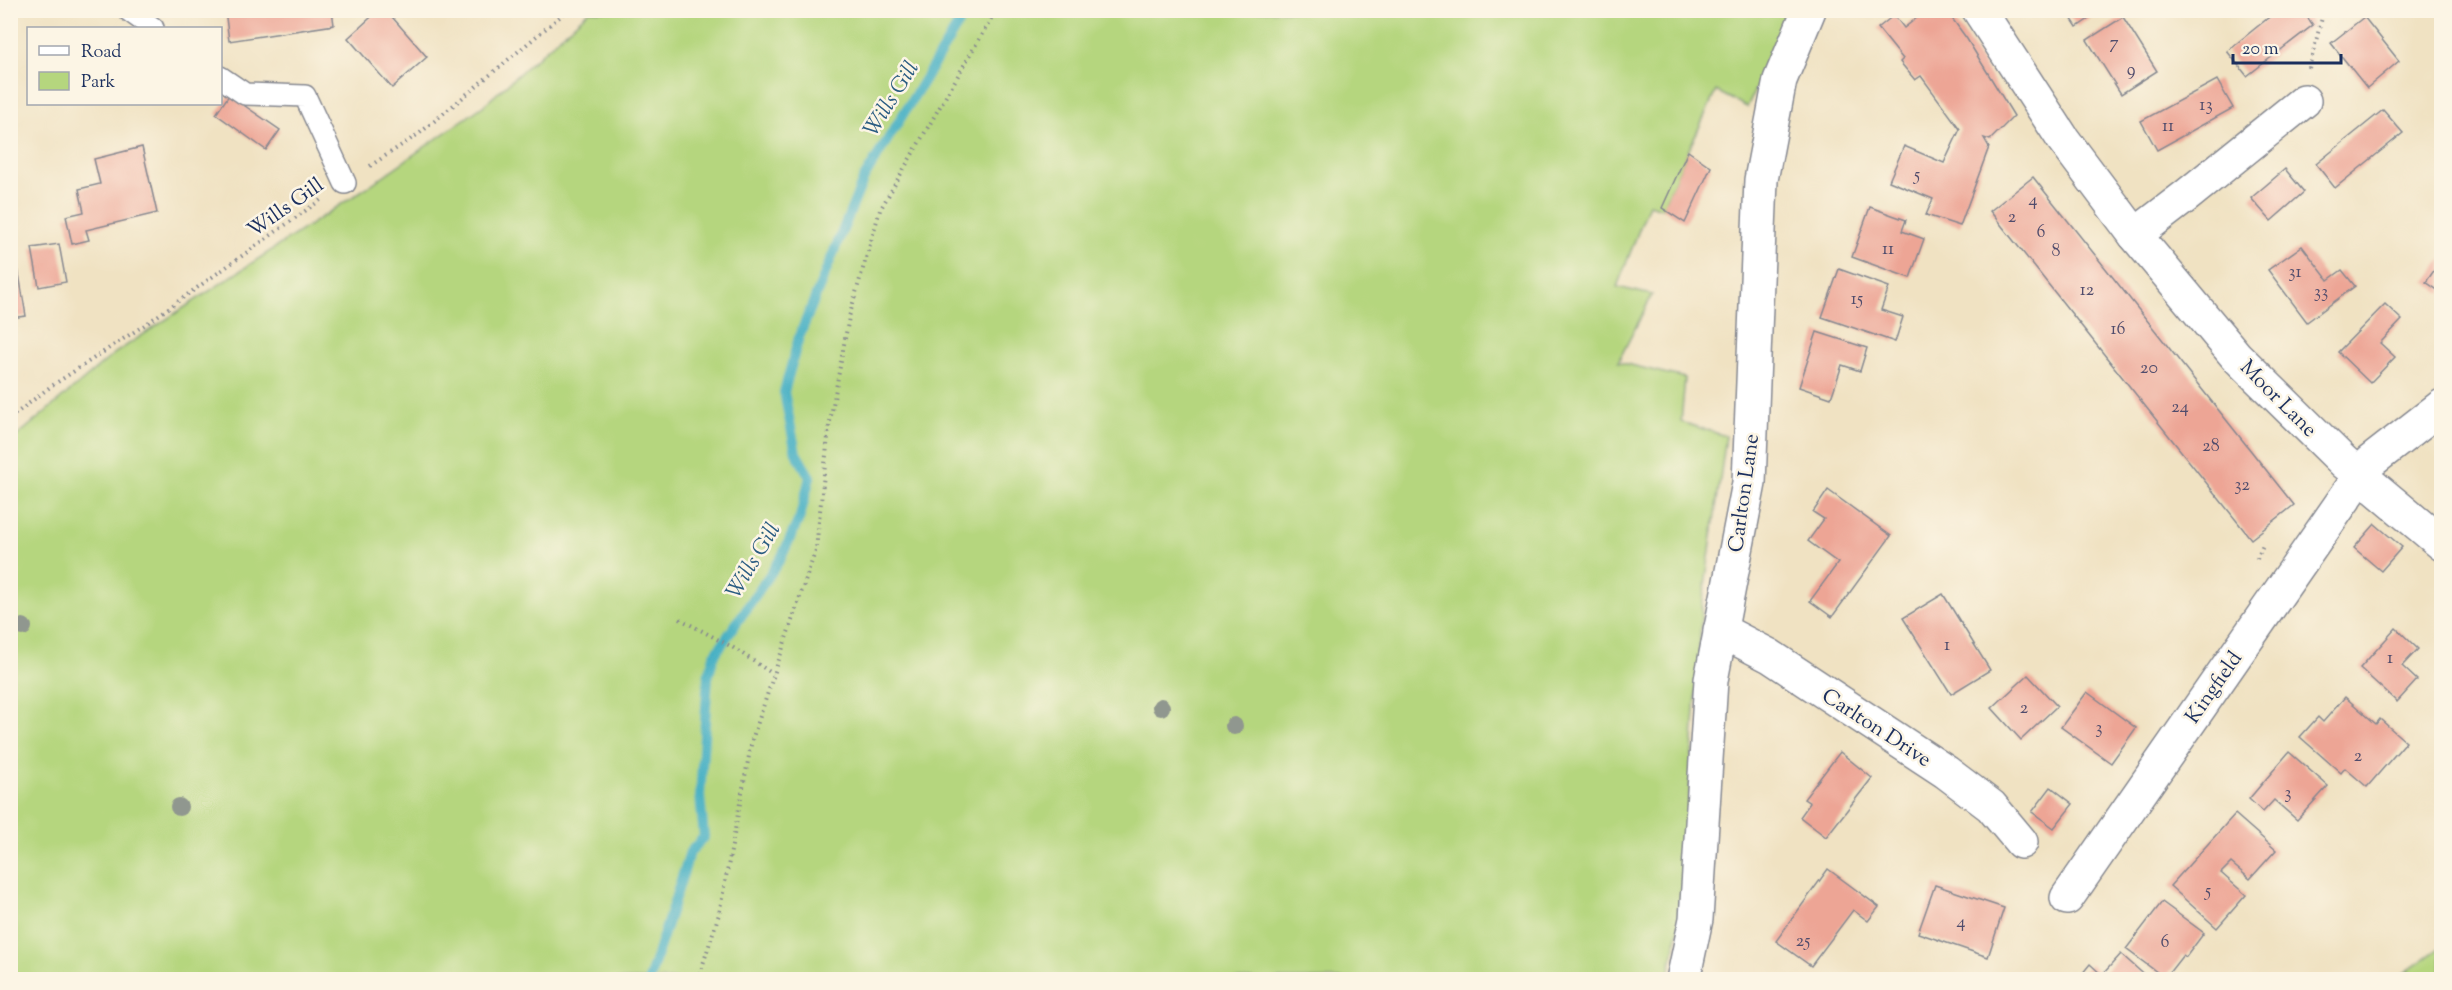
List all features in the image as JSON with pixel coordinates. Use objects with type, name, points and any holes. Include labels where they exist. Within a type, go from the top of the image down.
[{"type":"street","name":"Carlton Lane","points":[[1683,980],[1696,919],[1711,680],[1749,483],[1761,180],[1780,80],[1809,10]]},
{"type":"street","name":"Moor Lane","points":[[1979,10],[2063,139],[2135,235],[2236,356],[2360,477],[2442,544]]},
{"type":"street","points":[[2135,235],[2304,101]]},
{"type":"street","name":"Kingfield","points":[[2067,898],[2370,462],[2442,406]]},
{"type":"street","name":"Carlton Drive","points":[[1720,630],[1770,656],[1946,772],[1991,806],[2021,842]]},
{"type":"lane","points":[[128,10],[152,27]]},
{"type":"lane","points":[[222,78],[245,94],[305,96],[345,183]]},
{"type":"path","name":"Wills Gill","points":[[10,418],[50,387],[146,324],[345,183],[420,133],[568,10]]},
{"type":"path","points":[[698,980],[719,914],[752,740],[816,549],[829,427],[847,328],[880,210],[996,10]]},
{"type":"path","points":[[2304,101],[2310,62],[2324,10]]},
{"type":"path","points":[[681,619],[732,647],[773,674]]},
{"type":"green space","points":[[589,11],[1793,11],[1747,107],[1716,91],[1662,208],[1649,204],[1617,287],[1652,295],[1618,362],[1685,378],[1681,422],[1726,436],[1702,607],[1681,917],[1668,979],[11,980],[11,441],[115,353],[366,188],[483,106]]},
{"type":"green space","points":[[2441,947],[2441,979],[2396,979]]},
{"type":"building","points":[[225,10],[332,10],[334,25],[229,41]]},
{"type":"building","points":[[379,10],[386,10],[427,57],[392,88],[348,38]]},
{"type":"building","points":[[1927,10],[1946,10],[1967,39],[2014,116],[1990,140],[1984,138],[1989,147],[1960,226],[1926,215],[1933,199],[1889,181],[1904,146],[1944,163],[1960,129],[1921,76],[1915,80],[1900,62],[1903,59],[1878,28],[1894,15],[1904,28]]},
{"type":"building","points":[[2066,10],[2102,10],[2077,27]]},
{"type":"building","points":[[2278,10],[2302,10],[2313,25],[2247,76],[2227,51]]},
{"type":"building","points":[[2123,17],[2157,71],[2121,94],[2087,40]]},
{"type":"building","points":[[2364,17],[2399,61],[2367,88],[2331,43]]},
{"type":"building","points":[[2217,80],[2233,108],[2157,150],[2141,121]]},
{"type":"building","points":[[229,95],[280,130],[266,150],[216,114]]},
{"type":"building","points":[[2383,110],[2403,133],[2335,188],[2316,164]]},
{"type":"building","points":[[142,147],[157,213],[86,230],[89,240],[72,244],[66,216],[84,212],[79,189],[100,184],[94,159]]},
{"type":"building","points":[[1688,151],[1711,167],[1685,223],[1662,208]]},
{"type":"building","points":[[2285,169],[2304,192],[2271,221],[2251,198]]},
{"type":"building","points":[[2033,177],[2294,505],[2251,539],[1990,211]]},
{"type":"building","points":[[1870,207],[1906,220],[1902,231],[1924,239],[1910,278],[1852,257]]},
{"type":"building","points":[[59,244],[66,282],[39,287],[32,248]]},
{"type":"building","points":[[2302,246],[2328,280],[2342,270],[2355,286],[2307,322],[2268,270]]},
{"type":"building","points":[[2442,259],[2442,293],[2426,282]]},
{"type":"building","points":[[17,262],[26,316],[10,318],[10,263]]},
{"type":"building","points":[[1839,269],[1889,287],[1881,310],[1903,317],[1895,342],[1822,317]]},
{"type":"building","points":[[2385,304],[2402,320],[2380,343],[2395,357],[2370,383],[2338,352]]},
{"type":"building","points":[[1817,332],[1867,348],[1860,371],[1842,365],[1831,398],[1799,387]]},
{"type":"building","points":[[1828,490],[1891,536],[1832,617],[1810,601],[1838,563],[1808,541],[1824,519],[1813,512]]},
{"type":"building","points":[[2375,524],[2402,547],[2381,571],[2354,548]]},
{"type":"building","points":[[1943,594],[1990,670],[1951,694],[1903,618]]},
{"type":"building","points":[[2396,628],[2418,649],[2402,666],[2417,680],[2397,702],[2360,668]]},
{"type":"building","points":[[2028,675],[2057,706],[2021,740],[1992,708]]},
{"type":"building","points":[[2087,692],[2136,728],[2111,763],[2061,727]]},
{"type":"building","points":[[2345,697],[2376,724],[2380,719],[2406,742],[2367,787],[2345,768],[2341,773],[2300,737],[2318,717],[2323,722]]},
{"type":"building","points":[[1840,752],[1872,778],[1826,837],[1800,817],[1810,803],[1804,799]]},
{"type":"building","points":[[2289,752],[2328,786],[2297,820],[2274,800],[2263,812],[2249,799]]},
{"type":"building","points":[[2051,787],[2073,804],[2054,828],[2032,812]]},
{"type":"building","points":[[2235,814],[2276,850],[2250,879],[2231,863],[2221,873],[2246,895],[2217,928],[2170,886]]},
{"type":"building","points":[[1828,869],[1879,907],[1868,921],[1853,910],[1811,966],[1776,941]]},
{"type":"building","points":[[1935,885],[2004,908],[1988,957],[1918,933]]},
{"type":"building","points":[[2162,902],[2204,933],[2186,957],[2183,955],[2165,978],[2126,949]]},
{"type":"building","points":[[2121,954],[2150,980],[2077,980],[2090,964],[2102,975]]},
{"type":"waterway","name":"Wills Gill","points":[[649,980],[690,852],[704,837],[700,796],[708,677],[714,656],[781,558],[800,517],[810,477],[796,453],[784,392],[799,337],[864,178],[967,10]]}]
